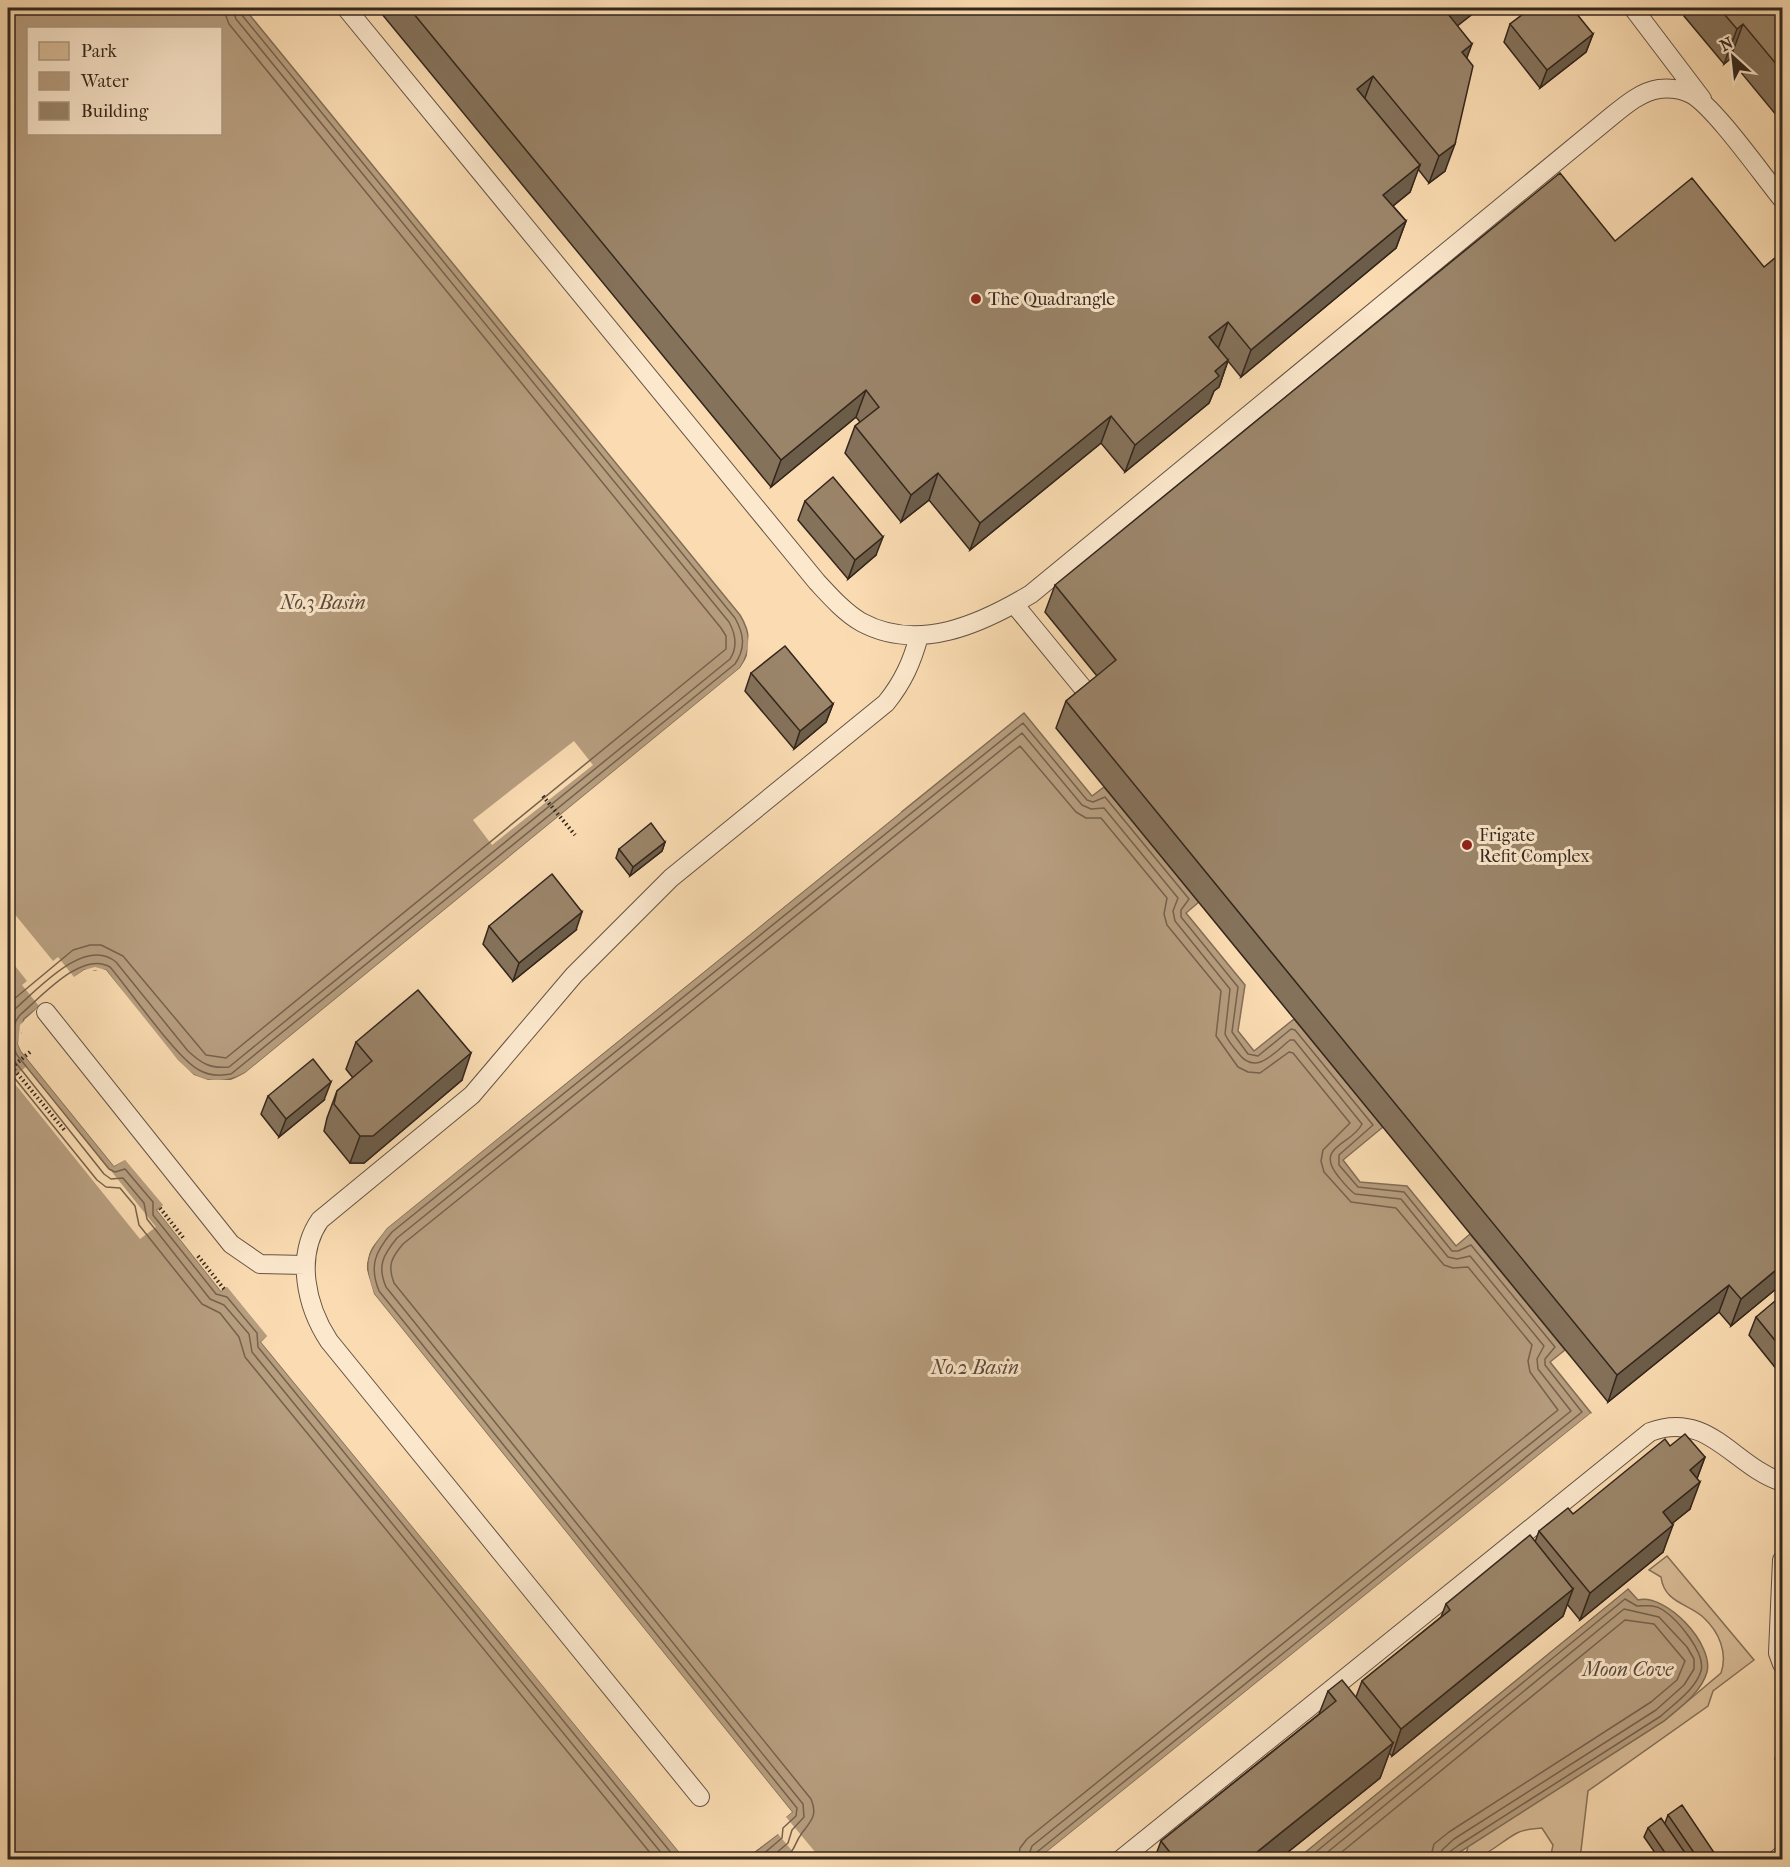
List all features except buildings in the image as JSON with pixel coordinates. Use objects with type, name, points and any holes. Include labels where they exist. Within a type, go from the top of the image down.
[{"type":"lane","points":[[346,8],[817,582],[838,605],[859,621],[893,635],[919,636],[978,621],[1031,594],[1640,95],[1659,89],[1678,90],[1692,94],[1715,116]]},
{"type":"lane","points":[[1633,8],[1782,199]]},
{"type":"lane","points":[[1014,604],[1092,699]]},
{"type":"lane","points":[[700,1797],[329,1341],[316,1316],[306,1281],[305,1265],[311,1233],[320,1220],[472,1095],[574,975],[671,878],[886,703],[909,669],[919,636]]},
{"type":"lane","points":[[46,1012],[231,1244],[260,1264],[305,1265]]},
{"type":"lane","points":[[1120,1860],[1650,1432],[1663,1427],[1689,1426],[1706,1434],[1782,1482]]},
{"type":"lane","points":[[1782,1560],[1778,1653],[1782,1664]]},
{"type":"lane","points":[[1776,1860],[1782,1855]]},
{"type":"path","points":[[543,796],[575,835]]},
{"type":"path","points":[[30,1052],[12,1067],[66,1132]]},
{"type":"path","points":[[160,1208],[185,1240]]},
{"type":"path","points":[[198,1256],[224,1289]]},
{"type":"green space","points":[[1667,1556],[1754,1660],[1713,1691],[1708,1706],[1588,1791],[1580,1859],[1550,1859],[1553,1845],[1542,1828],[1520,1832],[1479,1857],[1465,1860],[1468,1846],[1664,1721],[1721,1673],[1723,1650],[1714,1630],[1698,1613],[1672,1598],[1663,1586],[1661,1577],[1649,1570]]},
{"type":"water","name":"No.3 Basin","points":[[8,8],[244,8],[740,615],[746,628],[748,648],[740,668],[245,1073],[227,1080],[215,1081],[196,1076],[163,1044],[106,970],[84,970],[24,1019],[18,1044],[21,1051],[114,1166],[125,1159],[164,1205],[157,1210],[221,1291],[227,1286],[268,1336],[261,1342],[685,1859],[8,1859]]},
{"type":"water","name":"No.2 Basin","points":[[1024,713],[1092,796],[1104,787],[1199,902],[1186,913],[1245,985],[1238,1031],[1254,1051],[1294,1019],[1383,1127],[1343,1160],[1360,1182],[1407,1186],[1456,1246],[1470,1234],[1565,1350],[1550,1362],[1591,1413],[1038,1859],[746,1859],[778,1834],[773,1827],[792,1812],[374,1294],[368,1274],[368,1258],[387,1228]]},
{"type":"water","name":"Moon Cove","points":[[1628,1589],[1638,1600],[1649,1600],[1662,1604],[1674,1612],[1696,1635],[1707,1661],[1707,1672],[1700,1687],[1664,1721],[1449,1859],[1297,1859]]},
{"type":"pier","points":[[749,629],[752,633],[750,658],[742,670],[247,1076],[234,1083],[207,1083],[192,1077],[176,1062],[104,973],[95,970],[86,973],[26,1021],[21,1034],[24,1050],[115,1162],[127,1157],[166,1203],[166,1207],[161,1211],[222,1287],[229,1284],[270,1335],[265,1342],[688,1858],[685,1859],[261,1342],[267,1336],[227,1287],[221,1291],[157,1210],[163,1205],[125,1160],[114,1166],[21,1051],[18,1044],[20,1025],[39,1006],[22,985],[27,981],[8,957],[8,906],[53,961],[58,957],[74,977],[84,970],[95,967],[106,970],[178,1060],[194,1075],[208,1080],[232,1080],[245,1073],[740,668],[747,657]]},
{"type":"pier","points":[[574,741],[593,765],[492,845],[473,820]]},
{"type":"pier","points":[[899,810],[901,812],[387,1228],[370,1250],[366,1267],[374,1294],[792,1812],[786,1817],[821,1859],[799,1859],[778,1834],[743,1860],[774,1834],[771,1826],[788,1811],[371,1296],[363,1267],[367,1249],[385,1226]]},
{"type":"pier","points":[[27,1066],[156,1227],[140,1239],[11,1079]]},
{"type":"pier","points":[[1591,1413],[1592,1417],[1042,1860],[1038,1859]]},
{"type":"pier","points":[[1627,1586],[1627,1589],[1294,1860],[1295,1857]]},
{"type":"place","name":"The Quadrangle","points":[[976,299]]},
{"type":"place","name":"Frigate Refit Complex","points":[[1467,845]]}]
